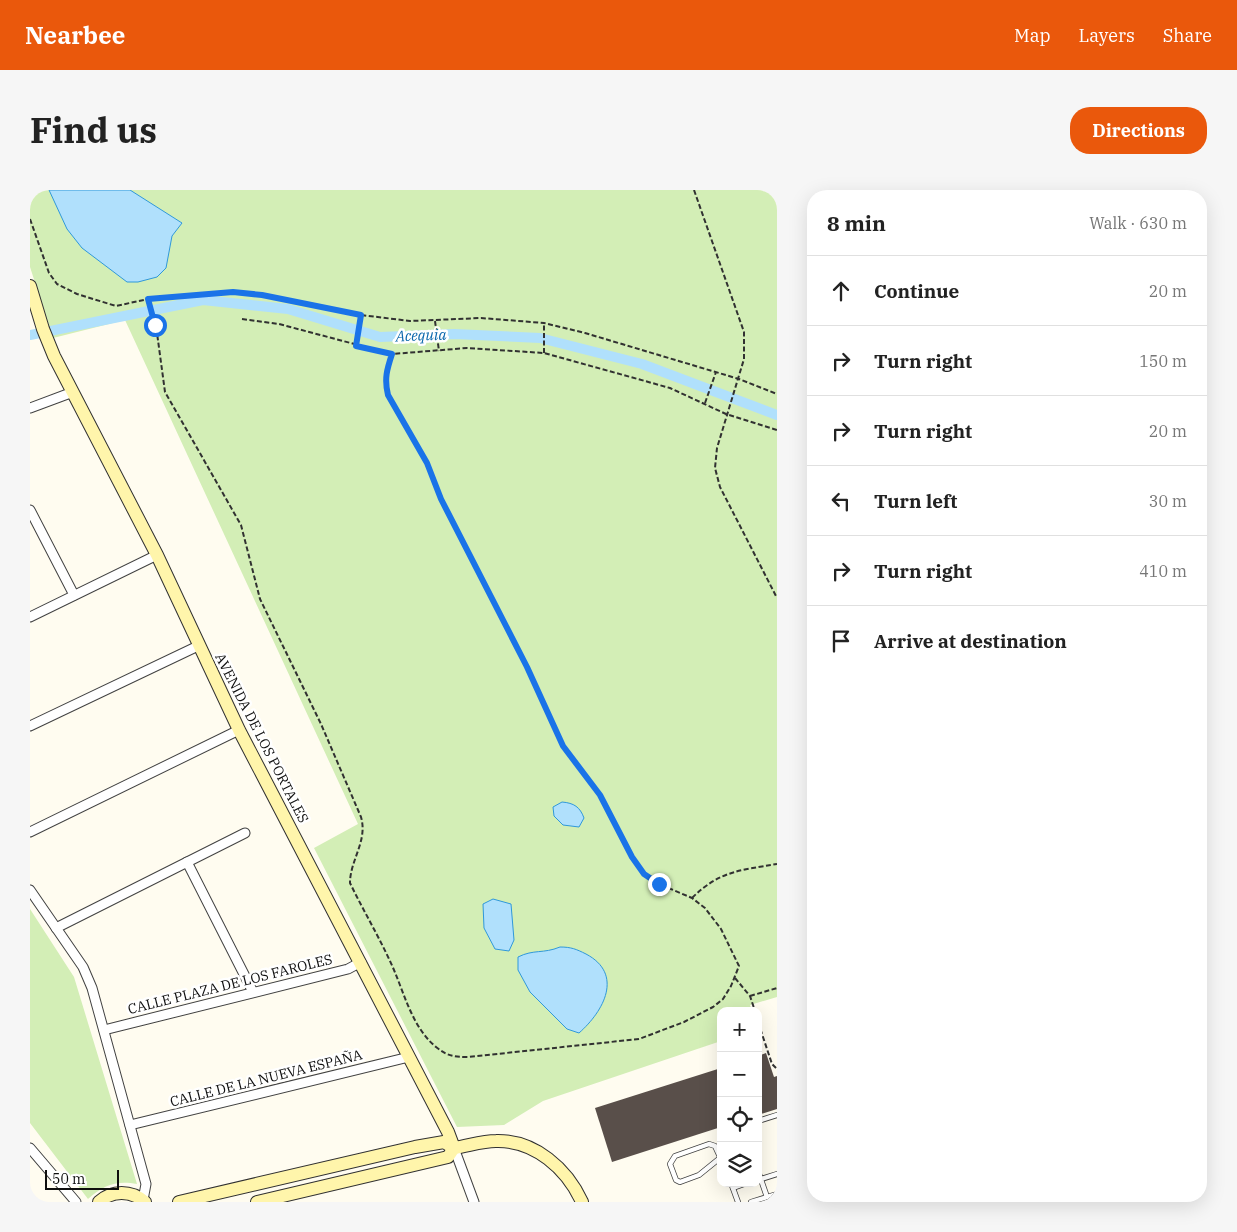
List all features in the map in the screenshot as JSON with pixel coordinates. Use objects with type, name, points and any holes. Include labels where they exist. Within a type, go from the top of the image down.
[{"type":"street","name":"AVENIDA DE LOS PORTALES","points":[[30,286],[47,340],[157,555],[239,730],[448,1132],[474,1202]]},
{"type":"street","points":[[30,408],[73,392]]},
{"type":"street","points":[[30,510],[74,595]]},
{"type":"street","points":[[30,617],[157,555]]},
{"type":"street","points":[[30,726],[198,646]]},
{"type":"street","points":[[30,832],[239,730]]},
{"type":"street","points":[[56,928],[245,833]]},
{"type":"street","points":[[187,862],[253,992]]},
{"type":"street","points":[[30,890],[88,976],[146,1184],[144,1201],[136,1196],[119,1193],[110,1195],[99,1202]]},
{"type":"street","name":"CALLE PLAZA DE LOS FAROLES","points":[[104,1030],[348,969],[361,962]]},
{"type":"street","name":"CALLE DE LA NUEVA ESPAÑA","points":[[130,1125],[409,1057]]},
{"type":"street","points":[[179,1202],[415,1147],[444,1142],[454,1148],[496,1141],[522,1145],[543,1154],[564,1172],[574,1185],[582,1202]]},
{"type":"street","points":[[30,1148],[76,1202]]},
{"type":"street","points":[[257,1202],[448,1157],[454,1148]]},
{"type":"lane","points":[[762,1120],[777,1115]]},
{"type":"lane","points":[[709,1144],[715,1146],[720,1158],[699,1176],[680,1182],[676,1180],[670,1164],[675,1156],[709,1144]]},
{"type":"lane","points":[[762,1178],[777,1174]]},
{"type":"lane","points":[[762,1184],[767,1197]]},
{"type":"lane","points":[[733,1187],[738,1202]]},
{"type":"lane","points":[[751,1202],[777,1194]]},
{"type":"path","points":[[694,190],[744,332],[744,359],[726,414],[717,448],[715,468],[720,487],[777,598]]},
{"type":"path","points":[[30,219],[49,273],[57,284],[77,294],[116,306],[148,299],[233,292],[262,295],[361,315],[410,321],[481,318],[544,323],[585,332],[739,379],[777,394]]},
{"type":"path","points":[[148,299],[155,325],[165,392],[241,525],[260,599],[321,724],[362,817],[364,825],[362,843],[350,871],[350,883],[394,969],[406,1002],[435,1046],[450,1057],[468,1057],[639,1039],[684,1022],[713,1007],[723,999],[740,966],[720,928],[705,908],[692,898],[659,884],[644,874],[632,857],[600,795],[563,746],[527,667],[441,499],[427,463],[388,395],[385,383],[386,372],[392,354]]},
{"type":"path","points":[[356,346],[361,315]]},
{"type":"path","points":[[242,319],[279,324],[356,346],[392,354],[467,348],[544,353],[670,388],[726,414],[777,430]]},
{"type":"path","points":[[434,321],[440,351]]},
{"type":"path","points":[[544,323],[544,353]]},
{"type":"path","points":[[705,403],[716,372]]},
{"type":"path","points":[[692,898],[719,876],[740,869],[777,864]]},
{"type":"path","points":[[735,978],[750,996],[753,1007]]},
{"type":"path","points":[[750,996],[777,988]]},
{"type":"path","points":[[762,1034],[772,1064],[777,1069]]},
{"type":"green space","points":[[30,190],[777,190],[777,997],[750,1005],[751,1007],[717,1007],[717,1042],[543,1101],[504,1125],[457,1127],[314,848],[358,824],[125,320],[53,338],[30,267]]},
{"type":"green space","points":[[30,909],[74,977],[137,1184],[117,1183],[99,1190],[88,1199],[30,1123]]},
{"type":"water","points":[[49,190],[130,190],[182,223],[172,236],[166,268],[157,277],[138,282],[127,282],[82,248],[67,229]]},
{"type":"water","points":[[562,802],[570,803],[581,811],[584,818],[579,827],[563,825],[554,816],[553,807]]},
{"type":"water","points":[[493,899],[511,904],[514,940],[509,951],[495,949],[484,928],[483,904]]},
{"type":"water","points":[[560,947],[576,950],[598,962],[607,982],[602,1004],[596,1014],[579,1033],[567,1029],[530,992],[518,970],[518,957]]},
{"type":"building","points":[[766,1053],[774,1077],[777,1076],[777,1109],[762,1114],[762,1097],[762,1054]]},
{"type":"building","points":[[717,1069],[717,1128],[612,1162],[595,1108]]},
{"type":"waterway","name":"Acequia","points":[[30,335],[203,300],[288,309],[380,337],[454,334],[540,338],[642,364],[777,415]]},
{"type":"route","points":[[155,325],[148,299],[233,292],[302,302],[361,315],[356,346],[392,354],[386,372],[385,383],[388,395],[427,463],[441,499],[527,667],[563,746],[574,762],[590,779],[600,795],[632,857],[644,874],[659,884]]}]
